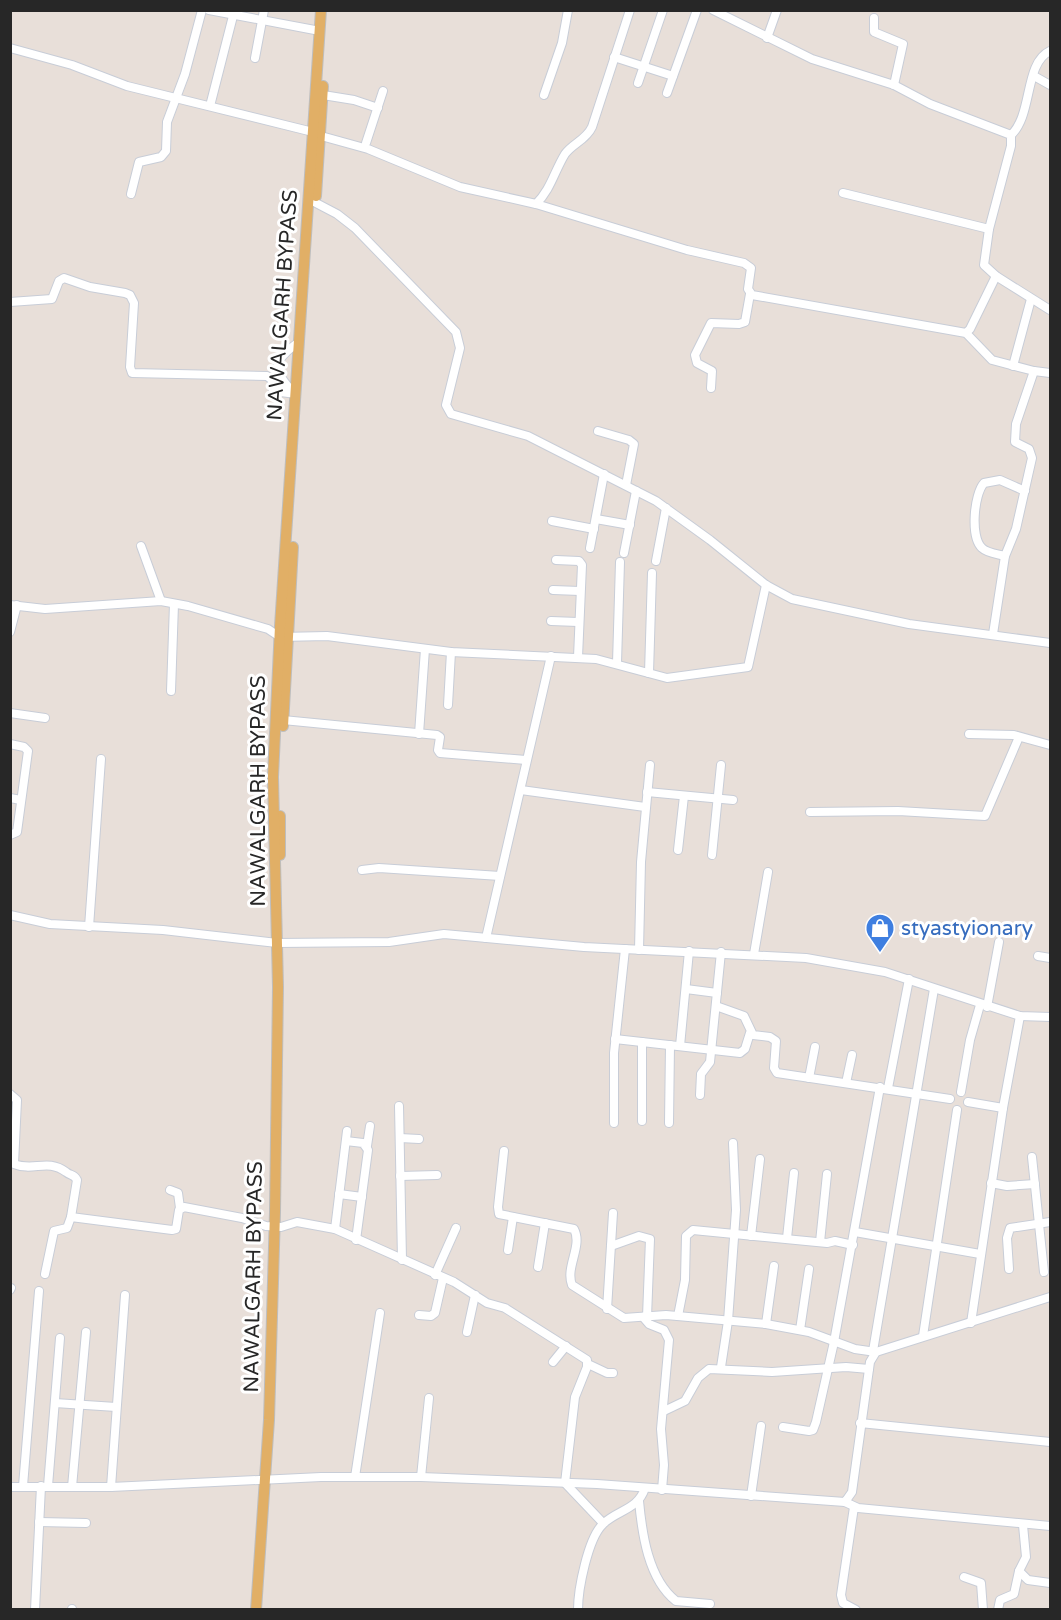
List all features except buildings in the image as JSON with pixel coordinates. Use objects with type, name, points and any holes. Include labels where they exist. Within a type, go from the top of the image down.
[{"type":"main road","name":"NAWALGARH BYPASS","points":[[281,944],[273,811],[316,203],[321,10]]},
{"type":"main road","name":"NAWALGARH BYPASS","points":[[264,1610],[278,1227],[280,821],[284,637],[299,342],[328,10]]},
{"type":"main road","name":"NAWALGARH BYPASS","points":[[256,1610],[269,1480]]},
{"type":"street","points":[[131,194],[139,162],[161,157],[166,151],[167,122],[185,74],[202,10]]},
{"type":"street","points":[[209,10],[262,22],[320,31]]},
{"type":"street","points":[[255,58],[264,10]]},
{"type":"street","points":[[544,95],[562,43],[568,10]]},
{"type":"street","points":[[536,204],[551,185],[565,155],[588,135],[630,10]]},
{"type":"street","points":[[639,83],[663,10]]},
{"type":"street","points":[[667,93],[697,10]]},
{"type":"street","points":[[713,10],[812,59],[894,85],[930,104],[1011,135]]},
{"type":"street","points":[[767,38],[777,10]]},
{"type":"street","points":[[210,106],[233,16]]},
{"type":"street","points":[[874,18],[874,32],[903,44],[894,85]]},
{"type":"street","points":[[10,48],[72,65],[127,86],[317,130],[460,187],[536,204],[687,250],[744,263],[751,268],[750,294],[745,322],[739,324],[711,323],[695,355],[697,363],[712,371],[711,388]]},
{"type":"street","points":[[1048,54],[1034,76],[1020,123],[1011,135],[1011,147],[989,229],[984,265],[996,276],[1050,310]]},
{"type":"street","points":[[614,57],[673,76]]},
{"type":"street","points":[[1034,76],[1050,85]]},
{"type":"street","points":[[366,143],[383,91]]},
{"type":"street","points":[[322,95],[354,100],[378,108]]},
{"type":"street","points":[[843,194],[989,229]]},
{"type":"street","points":[[316,203],[337,214],[355,228],[456,332],[460,348],[446,405],[448,412],[528,436],[626,485],[666,508],[766,585],[792,599],[909,624],[1050,642]]},
{"type":"street","points":[[966,333],[996,276]]},
{"type":"street","points":[[10,302],[52,299],[59,281],[64,278],[90,287],[125,293],[130,295],[134,303],[130,367],[132,373],[267,376],[272,380],[273,391],[296,394]]},
{"type":"street","points":[[750,294],[966,333],[992,360],[1050,373]]},
{"type":"street","points":[[1013,366],[1031,299]]},
{"type":"street","points":[[296,394],[282,381],[276,367],[279,358],[299,342]]},
{"type":"street","points":[[993,634],[1005,556],[1016,529],[1032,453],[1017,444],[1014,438],[1034,371]]},
{"type":"street","points":[[598,431],[629,440],[634,444],[626,485]]},
{"type":"street","points":[[590,548],[604,474]]},
{"type":"street","points":[[1005,556],[985,550],[979,544],[975,526],[978,492],[984,483],[996,480],[1025,490]]},
{"type":"street","points":[[617,663],[622,557],[636,491]]},
{"type":"street","points":[[656,561],[666,508]]},
{"type":"street","points":[[596,519],[630,525]]},
{"type":"street","points":[[552,522],[594,529]]},
{"type":"street","points":[[141,546],[161,601]]},
{"type":"street","points":[[556,560],[582,563],[578,657]]},
{"type":"street","points":[[649,674],[652,573]]},
{"type":"street","points":[[10,632],[14,605],[45,609],[161,601],[268,629],[284,637],[327,636],[451,652],[578,657],[617,663],[649,674],[675,678],[748,667],[766,585]]},
{"type":"street","points":[[553,590],[580,591]]},
{"type":"street","points":[[171,691],[174,603]]},
{"type":"street","points":[[551,621],[578,622]]},
{"type":"street","points":[[419,734],[425,649]]},
{"type":"street","points":[[448,705],[451,652]]},
{"type":"street","points":[[486,938],[551,656]]},
{"type":"street","points":[[10,713],[45,718]]},
{"type":"street","points":[[283,720],[439,736],[440,753],[526,760]]},
{"type":"street","points":[[969,734],[1019,737],[1050,745]]},
{"type":"street","points":[[810,812],[898,811],[985,816],[1019,737]]},
{"type":"street","points":[[10,744],[24,747],[28,751],[17,832],[10,835]]},
{"type":"street","points":[[89,927],[101,759]]},
{"type":"street","points":[[639,950],[645,807],[651,765]]},
{"type":"street","points":[[712,855],[721,765]]},
{"type":"street","points":[[521,790],[645,807]]},
{"type":"street","points":[[647,792],[733,800]]},
{"type":"street","points":[[678,850],[684,796]]},
{"type":"street","points":[[10,798],[21,800]]},
{"type":"street","points":[[362,870],[380,868],[500,876]]},
{"type":"street","points":[[754,954],[768,872]]},
{"type":"street","points":[[10,915],[50,924],[163,930],[281,944],[389,942],[444,934],[626,950],[721,952],[837,961],[909,979],[984,1006],[1020,1016],[1050,1017]]},
{"type":"street","points":[[961,1092],[970,1040],[984,1006],[999,942]]},
{"type":"street","points":[[614,1123],[615,1039],[626,950]]},
{"type":"street","points":[[669,1123],[675,1046],[686,989],[690,951]]},
{"type":"street","points":[[700,1095],[701,1074],[709,1065],[712,1049],[721,952]]},
{"type":"street","points":[[1038,956],[1050,958]]},
{"type":"street","points":[[783,1427],[813,1430],[834,1342],[884,1088],[909,979]]},
{"type":"street","points":[[686,989],[717,993]]},
{"type":"street","points":[[856,1610],[843,1603],[841,1595],[860,1423],[869,1369],[875,1351],[915,1093],[934,989]]},
{"type":"street","points":[[615,1039],[743,1052],[750,1033],[744,1016],[716,1005]]},
{"type":"street","points":[[971,1323],[991,1183],[1020,1016]]},
{"type":"street","points":[[750,1033],[776,1041],[774,1068],[777,1073],[950,1099]]},
{"type":"street","points":[[642,1042],[642,1121]]},
{"type":"street","points":[[809,1078],[815,1047]]},
{"type":"street","points":[[846,1083],[852,1055]]},
{"type":"street","points":[[961,1092],[966,1094],[968,1102],[965,1107],[957,1110],[952,1107],[950,1099],[952,1094],[961,1092]]},
{"type":"street","points":[[10,1094],[17,1100],[12,1138],[14,1164],[33,1167],[55,1165],[77,1178],[71,1217],[67,1228],[54,1231],[45,1274]]},
{"type":"street","points":[[968,1102],[1003,1108]]},
{"type":"street","points":[[399,1106],[402,1260]]},
{"type":"street","points":[[923,1336],[957,1110]]},
{"type":"street","points":[[356,1240],[370,1126]]},
{"type":"street","points":[[335,1229],[347,1131]]},
{"type":"street","points":[[400,1138],[419,1139]]},
{"type":"street","points":[[346,1141],[367,1146]]},
{"type":"street","points":[[721,1368],[728,1321],[736,1210],[733,1143]]},
{"type":"street","points":[[504,1151],[498,1211],[502,1216],[574,1229],[577,1237],[570,1273],[572,1285],[624,1318],[678,1316],[766,1324],[800,1330],[855,1349],[875,1351],[1050,1297]]},
{"type":"street","points":[[1032,1157],[1044,1272]]},
{"type":"street","points":[[751,1236],[760,1159]]},
{"type":"street","points":[[786,1238],[794,1173]]},
{"type":"street","points":[[820,1242],[828,1174]]},
{"type":"street","points":[[400,1176],[438,1175]]},
{"type":"street","points":[[991,1183],[1007,1186],[1035,1184]]},
{"type":"street","points":[[71,1217],[172,1230],[177,1226],[180,1208],[178,1193],[170,1190]]},
{"type":"street","points":[[339,1194],[362,1197]]},
{"type":"street","points":[[180,1208],[230,1215],[278,1227],[297,1222],[335,1229],[439,1276],[487,1303],[505,1308],[585,1358],[588,1364],[607,1373],[613,1373]]},
{"type":"street","points":[[607,1309],[613,1213]]},
{"type":"street","points":[[508,1250],[513,1217]]},
{"type":"street","points":[[1009,1269],[1007,1238],[1010,1228],[1050,1222]]},
{"type":"street","points":[[538,1267],[545,1223]]},
{"type":"street","points":[[419,1315],[434,1316],[439,1276],[456,1228]]},
{"type":"street","points":[[678,1316],[684,1293],[685,1244],[688,1232],[693,1230],[820,1242],[835,1241],[853,1245]]},
{"type":"street","points":[[855,1232],[980,1254]]},
{"type":"street","points":[[611,1246],[639,1236],[650,1239],[645,1317],[649,1324],[664,1330],[668,1336],[661,1436],[664,1465],[662,1490]]},
{"type":"street","points":[[766,1324],[774,1266]]},
{"type":"street","points":[[800,1330],[808,1269]]},
{"type":"street","points":[[23,1486],[39,1291]]},
{"type":"street","points":[[111,1487],[124,1295]]},
{"type":"street","points":[[467,1332],[476,1295]]},
{"type":"street","points":[[355,1477],[380,1313]]},
{"type":"street","points":[[72,1487],[86,1332]]},
{"type":"street","points":[[35,1610],[39,1522],[55,1403],[60,1338]]},
{"type":"street","points":[[553,1362],[566,1346]]},
{"type":"street","points":[[588,1364],[575,1398],[565,1483],[603,1524]]},
{"type":"street","points":[[664,1411],[685,1401],[703,1372],[721,1368],[772,1372],[828,1368],[869,1369]]},
{"type":"street","points":[[421,1477],[429,1398]]},
{"type":"street","points":[[55,1403],[116,1407]]},
{"type":"street","points":[[860,1423],[1050,1442]]},
{"type":"street","points":[[751,1496],[761,1426]]},
{"type":"street","points":[[10,1487],[111,1487],[355,1477],[421,1477],[565,1483],[751,1496],[850,1504],[1023,1525],[1050,1526]]},
{"type":"street","points":[[645,1488],[639,1501],[645,1550],[668,1593],[676,1601],[682,1603],[710,1604]]},
{"type":"street","points":[[578,1610],[581,1582],[597,1532],[603,1524],[639,1501]]},
{"type":"street","points":[[39,1522],[86,1523]]},
{"type":"street","points":[[998,1610],[1000,1600],[1014,1594],[1019,1571],[1026,1557],[1023,1525]]},
{"type":"street","points":[[1019,1571],[1028,1580],[1050,1583]]},
{"type":"street","points":[[964,1577],[981,1582],[983,1610]]},
{"type":"place","name":"styastyionary","points":[[880,954]]}]
